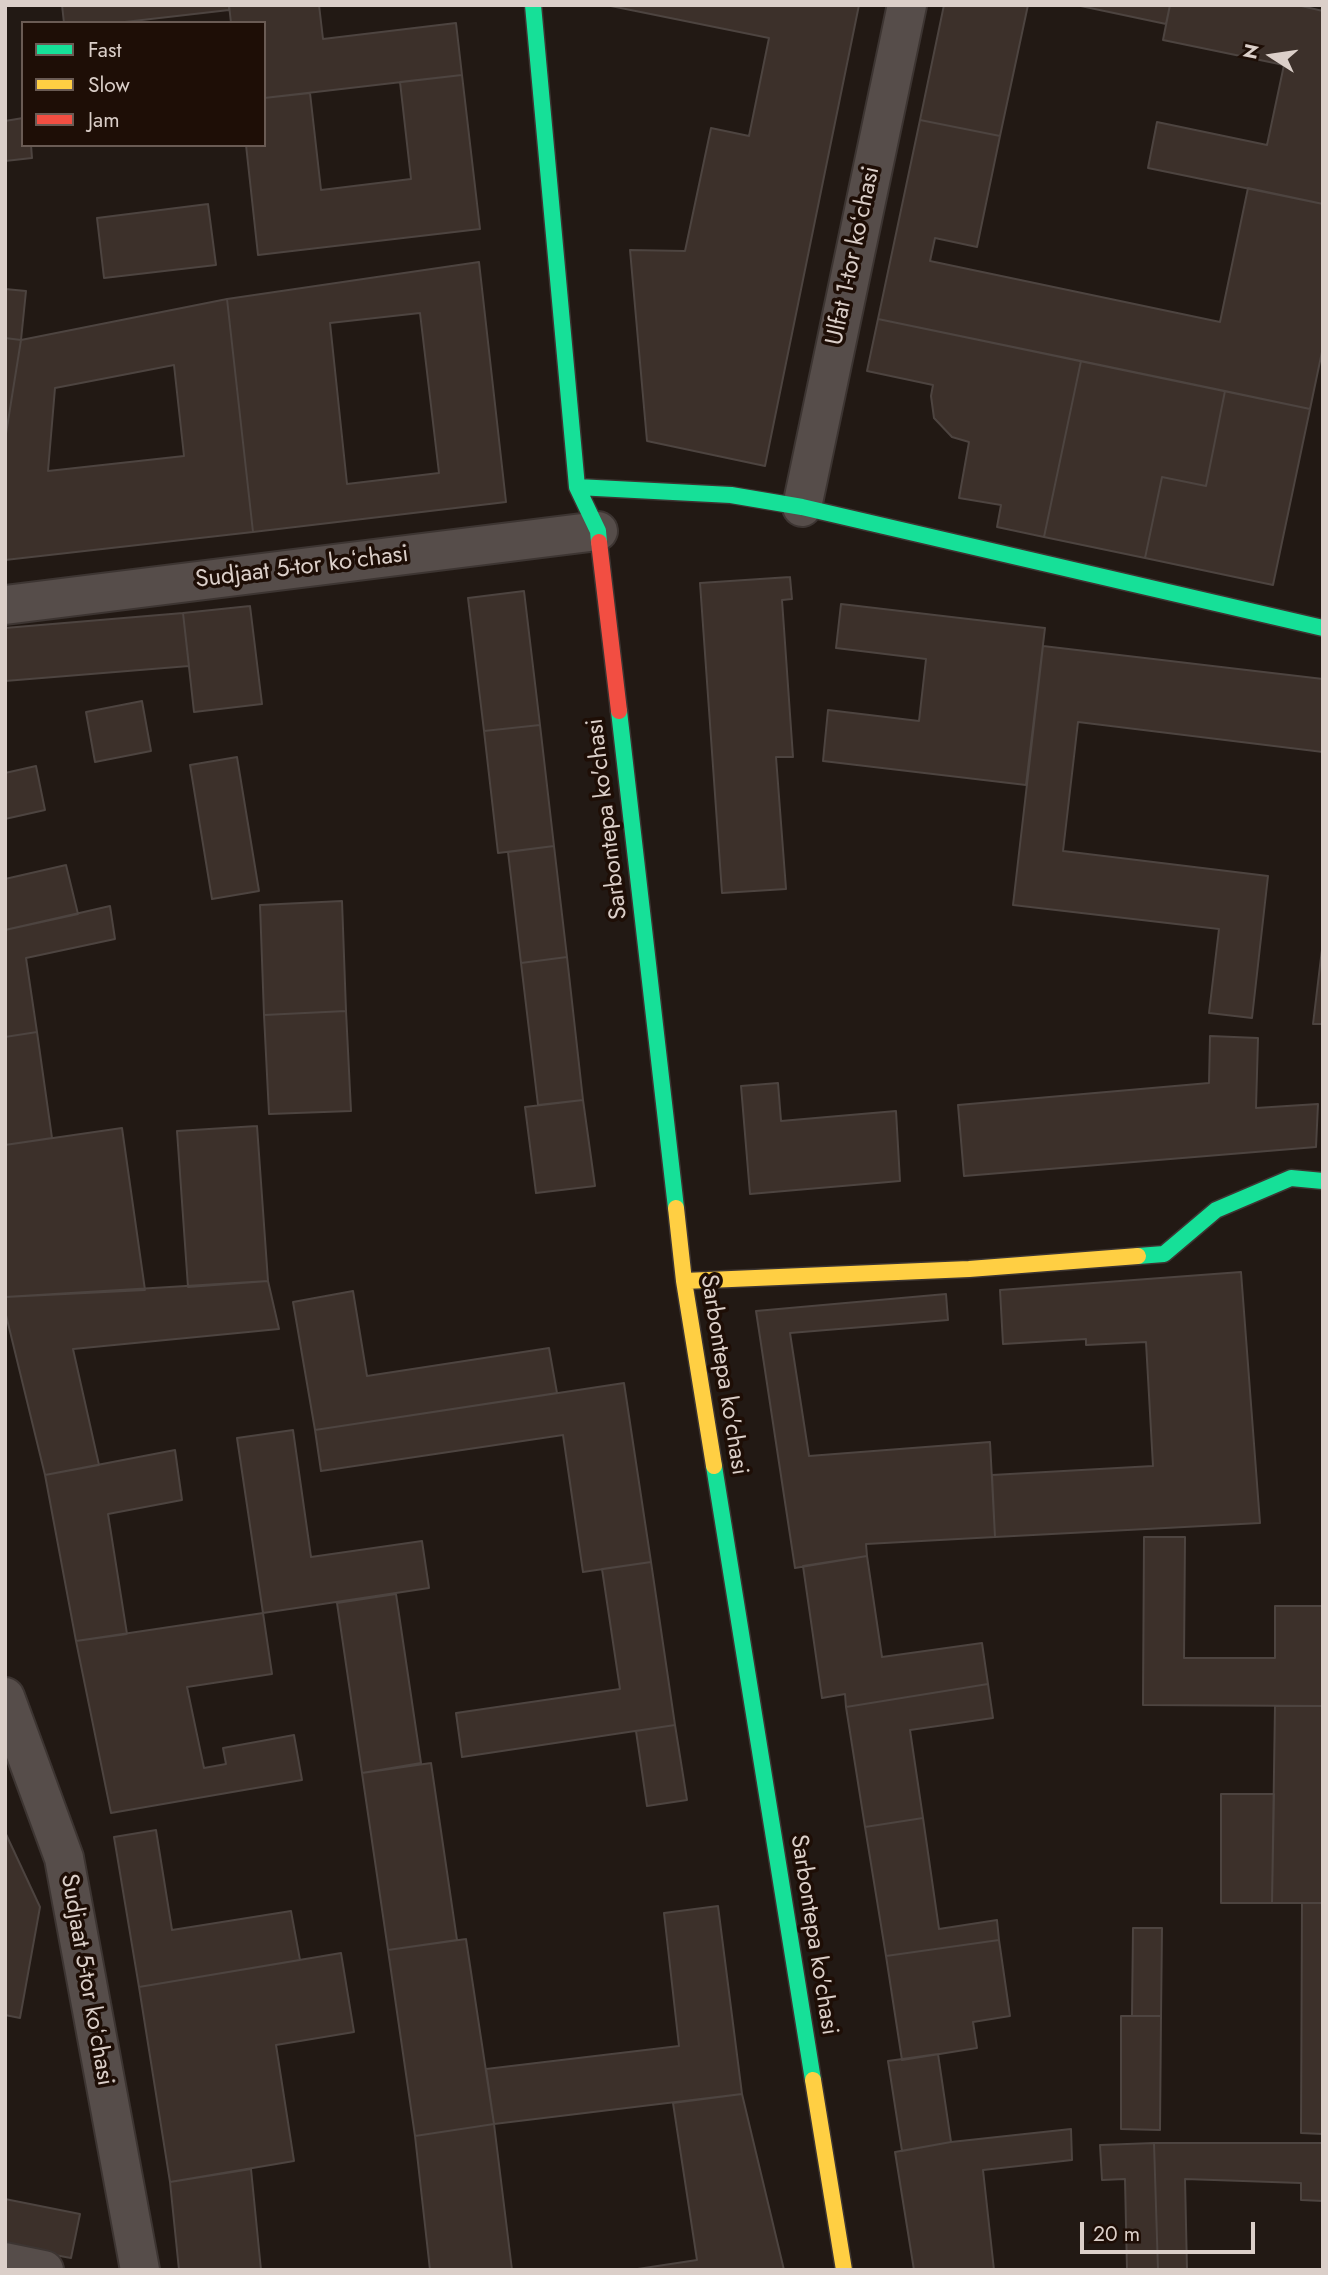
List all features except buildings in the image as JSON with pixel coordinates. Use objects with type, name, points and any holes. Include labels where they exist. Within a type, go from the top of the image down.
[{"type":"street","points":[[533,5],[577,487],[731,495],[802,507],[1323,628]]},
{"type":"street","name":"Ulfat 1-tor koʻchasi","points":[[802,507],[907,5]]},
{"type":"street","name":"Sarbontepa ko'chasi","points":[[577,487],[598,531],[684,1281],[844,2270]]},
{"type":"street","name":"Sudjaat 5-tor koʻchasi","points":[[5,605],[598,531]]},
{"type":"street","points":[[684,1281],[969,1269],[1164,1254],[1216,1210],[1291,1178],[1323,1181]]},
{"type":"street","name":"Sudjaat 5-tor koʻchasi","points":[[5,1697],[64,1858],[140,2270]]},
{"type":"street","points":[[5,2262],[44,2270]]},
{"type":"traffic: fast","points":[[533,5],[577,487],[598,531],[599,542]]},
{"type":"traffic: fast","points":[[577,487],[731,495],[802,507],[1323,628]]},
{"type":"traffic: fast","points":[[619,711],[676,1208]]},
{"type":"traffic: fast","points":[[1138,1256],[1164,1254],[1216,1210],[1291,1178],[1323,1181]]},
{"type":"traffic: fast","points":[[714,1466],[813,2080]]},
{"type":"traffic: slow","points":[[676,1208],[684,1281],[714,1466]]},
{"type":"traffic: slow","points":[[684,1281],[969,1269],[1138,1256]]},
{"type":"traffic: slow","points":[[813,2080],[844,2270]]},
{"type":"traffic: jam","points":[[599,542],[619,711]]}]
